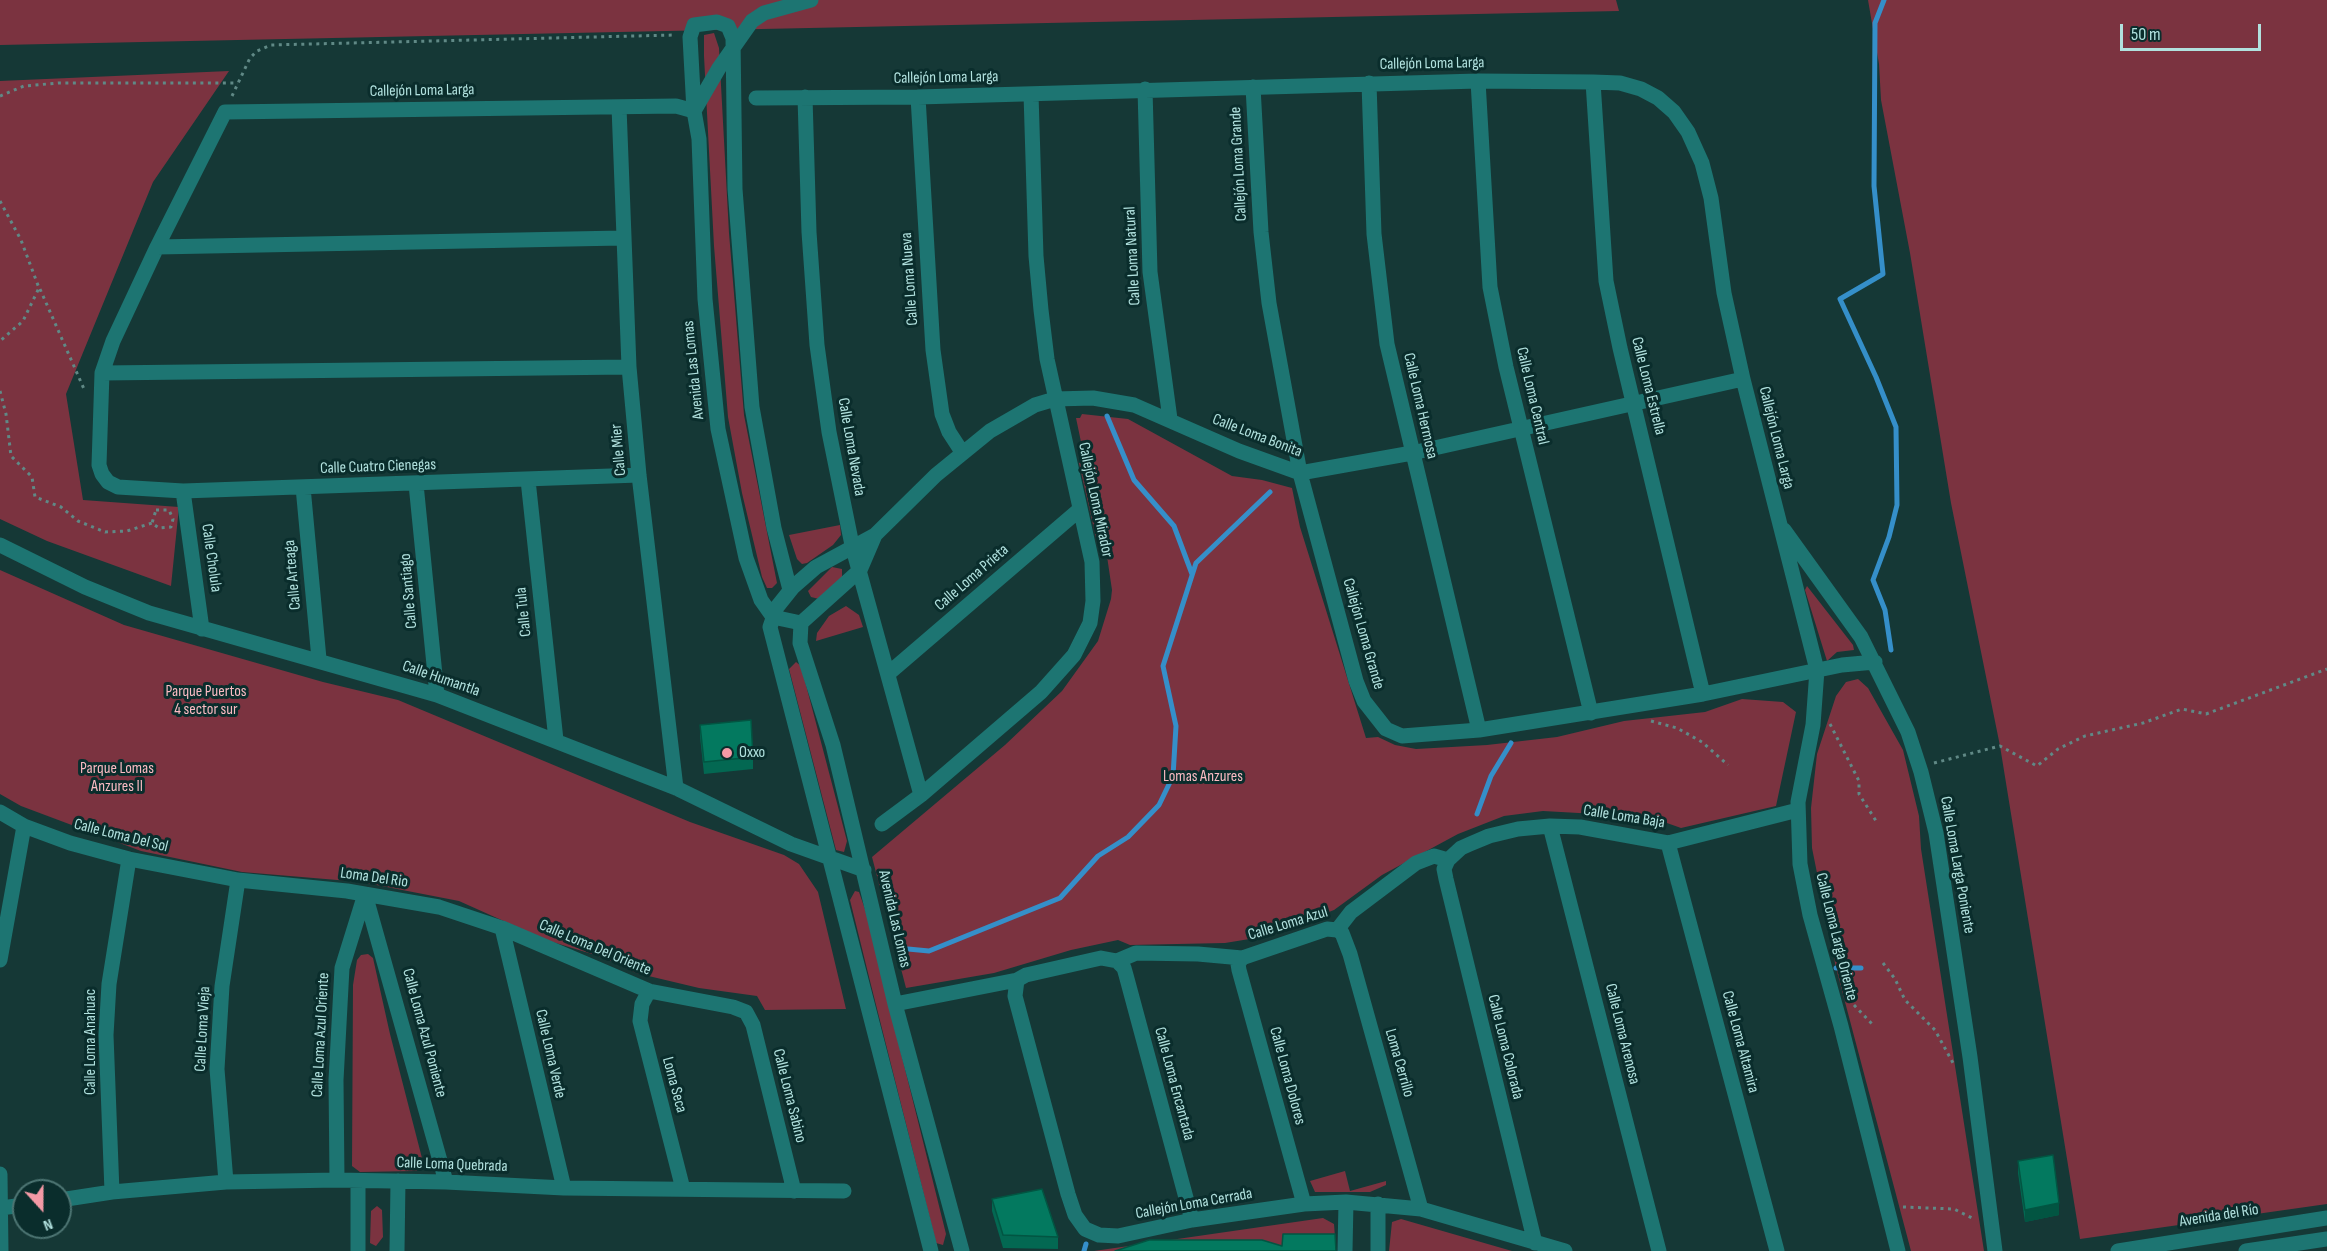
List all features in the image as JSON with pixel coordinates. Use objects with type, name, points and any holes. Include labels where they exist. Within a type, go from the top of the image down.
[{"type":"street","points":[[694,111],[752,21],[764,13],[811,0]]},
{"type":"street","name":"Avenida Las Lomas","points":[[734,46],[728,26],[717,22],[694,25],[690,37],[694,111],[699,139],[705,299],[718,429],[746,558],[761,600],[773,617],[770,627],[775,649],[832,860],[931,1251]]},
{"type":"street","points":[[734,46],[735,189],[752,407],[774,528],[790,590]]},
{"type":"street","name":"Callejón Loma Larga","points":[[756,98],[918,97],[1478,81],[1620,83],[1641,89],[1658,98],[1674,112],[1689,132],[1702,163],[1711,198],[1724,293],[1779,522]]},
{"type":"street","name":"Calle Loma Central","points":[[1478,81],[1490,287],[1520,427],[1591,713]]},
{"type":"street","name":"Calle Loma Estrella","points":[[1593,82],[1606,281],[1703,694]]},
{"type":"street","name":"Calle Loma Hermosa","points":[[1369,83],[1374,234],[1387,344],[1479,730]]},
{"type":"street","name":"Callejón Loma Grande","points":[[1253,87],[1261,232],[1268,291],[1300,473],[1356,681],[1373,716],[1386,729],[1402,736],[1479,730],[1703,694],[1817,670],[1875,662]]},
{"type":"street","name":"Calle Loma Natural","points":[[1145,89],[1150,272],[1170,419]]},
{"type":"street","name":"Callejón Loma Mirador","points":[[882,824],[921,795],[1041,692],[1066,665],[1083,640],[1090,623],[1092,562],[1078,510],[1047,359],[1036,256],[1031,94]]},
{"type":"street","name":"Calle Loma Nevada","points":[[805,97],[809,232],[817,345],[829,432],[852,545],[921,795]]},
{"type":"street","name":"Calle Loma Nueva","points":[[918,97],[933,350],[942,414],[962,452]]},
{"type":"street","name":"Callejón Loma Larga","points":[[225,112],[676,106],[694,111]]},
{"type":"street","name":"Calle Mier","points":[[619,107],[622,238],[629,367],[639,475],[676,788]]},
{"type":"street","points":[[225,112],[157,247],[113,341],[102,373],[629,367]]},
{"type":"street","points":[[157,247],[622,238]]},
{"type":"street","name":"Calle Cuatro Cienegas","points":[[102,373],[99,465],[108,482],[118,487],[183,491],[639,475]]},
{"type":"street","name":"Calle Loma Bonita","points":[[773,617],[790,590],[816,567],[852,545],[875,535],[962,452],[1013,416],[1055,399],[1076,397],[1111,400],[1143,408],[1239,451],[1300,473],[1412,453],[1520,427],[1743,379]]},
{"type":"street","name":"Calle Tula","points":[[528,480],[556,740]]},
{"type":"street","name":"Calle Santiago","points":[[416,484],[437,695]]},
{"type":"street","name":"Calle Arteaga","points":[[303,487],[319,659]]},
{"type":"street","name":"Calle Cholula","points":[[183,491],[202,629]]},
{"type":"street","name":"Calle Loma Prieta","points":[[889,673],[1078,510]]},
{"type":"street","name":"Calle Loma Larga Poniente","points":[[1779,522],[1861,637],[1908,732],[1917,758],[1936,833],[1970,1057],[1995,1251]]},
{"type":"street","name":"Calle Loma Larga Oriente","points":[[1779,522],[1817,670],[1813,724],[1798,810],[1800,864],[1810,915],[1841,1026],[1898,1251]]},
{"type":"street","name":"Calle Loma Bonita","points":[[801,623],[860,570],[875,535]]},
{"type":"street","name":"Calle Humantla","points":[[0,545],[85,587],[149,613],[319,659],[437,695],[676,788],[791,844],[864,870]]},
{"type":"street","points":[[773,617],[801,623]]},
{"type":"street","name":"Avenida Las Lomas","points":[[801,623],[800,643],[833,746],[895,1004],[962,1251]]},
{"type":"street","name":"Calle Loma Baja","points":[[1448,860],[1461,848],[1489,836],[1550,826],[1580,827],[1668,843],[1798,810]]},
{"type":"street","name":"Calle Loma Del Sol","points":[[0,812],[24,826],[70,843],[129,859],[238,880]]},
{"type":"street","points":[[0,960],[24,826]]},
{"type":"street","name":"Calle Loma Arenosa","points":[[1550,826],[1659,1251]]},
{"type":"street","name":"Calle Loma Altamira","points":[[1668,843],[1777,1251]]},
{"type":"street","name":"Calle Loma Azul","points":[[1117,961],[1136,953],[1198,954],[1242,958],[1327,929],[1337,930],[1351,912],[1416,863],[1434,856],[1448,860]]},
{"type":"street","name":"Calle Loma Anahuac","points":[[112,1192],[106,1035],[109,984],[129,859]]},
{"type":"street","name":"Calle Loma Colorada","points":[[1448,860],[1444,868],[1446,879],[1535,1243]]},
{"type":"street","name":"Loma Del Rio","points":[[238,880],[365,894],[439,907],[502,928]]},
{"type":"street","name":"Calle Loma Vieja","points":[[226,1182],[217,1069],[222,986],[238,880]]},
{"type":"street","name":"Calle Loma Azul Oriente","points":[[337,1180],[336,1044],[342,968],[365,894]]},
{"type":"street","name":"Calle Loma Azul Poniente","points":[[365,894],[446,1182]]},
{"type":"street","name":"Calle Loma Del Oriente","points":[[502,928],[650,991],[734,1007],[746,1012]]},
{"type":"street","name":"Calle Loma Verde","points":[[502,928],[564,1188]]},
{"type":"street","name":"Loma Cerrillo","points":[[1337,930],[1342,933],[1350,954],[1421,1209]]},
{"type":"street","points":[[895,1004],[1017,980],[1026,975],[1101,958],[1117,961]]},
{"type":"street","name":"Calle Loma Dolores","points":[[1242,958],[1238,964],[1239,970],[1304,1204]]},
{"type":"street","name":"Calle Loma Encantada","points":[[1117,961],[1124,968],[1192,1220]]},
{"type":"street","name":"Callejón Loma Cerrada","points":[[1017,980],[1015,996],[1068,1194],[1075,1215],[1085,1229],[1099,1235],[1118,1236],[1192,1220],[1304,1204],[1346,1202],[1421,1209],[1565,1251]]},
{"type":"street","name":"Loma Seca","points":[[650,991],[642,1004],[640,1021],[683,1189]]},
{"type":"street","name":"Calle Loma Sabino","points":[[746,1012],[753,1025],[794,1191]]},
{"type":"street","points":[[0,1173],[1,1251]]},
{"type":"street","name":"Calle Loma Quebrada","points":[[72,1198],[112,1192],[226,1182],[337,1180],[446,1182],[564,1188],[844,1191]]},
{"type":"street","points":[[358,1181],[358,1251]]},
{"type":"street","points":[[397,1251],[398,1181]]},
{"type":"street","points":[[1344,1251],[1346,1202]]},
{"type":"street","points":[[1378,1204],[1378,1251]]},
{"type":"street","name":"Avenida del Río","points":[[2118,1251],[2327,1218]]},
{"type":"street","points":[[2246,1251],[2327,1239]]},
{"type":"path","points":[[225,112],[250,58],[257,51],[271,45],[680,36]]},
{"type":"path","points":[[0,96],[24,86],[59,83],[238,83]]},
{"type":"path","points":[[0,201],[21,240],[39,288],[84,389]]},
{"type":"path","points":[[0,341],[23,321],[39,288]]},
{"type":"path","points":[[0,391],[6,414],[11,456],[32,477],[35,497],[62,507],[78,521],[105,532],[127,531],[152,523]]},
{"type":"path","points":[[156,510],[170,510],[173,519],[171,526],[159,528],[152,523],[156,510]]},
{"type":"path","points":[[1917,758],[1936,763],[1975,750],[2000,746],[2037,766],[2058,749],[2085,736],[2143,723],[2182,709],[2206,714],[2327,669]]},
{"type":"path","points":[[1827,719],[1859,780],[1859,794],[1878,824]]},
{"type":"path","points":[[1651,721],[1677,728],[1702,742],[1728,765]]},
{"type":"path","points":[[1883,963],[1896,979],[1905,1000],[1935,1030],[1941,1045],[1956,1067]]},
{"type":"path","points":[[1849,1002],[1873,1025]]},
{"type":"path","points":[[1900,1207],[1954,1209],[1964,1212],[1978,1222]]},
{"type":"green space","points":[[0,0],[1616,0],[1619,11],[0,45]]},
{"type":"green space","points":[[1868,0],[2327,0],[2327,1204],[2080,1239],[2000,746],[1951,503],[1910,253],[1881,100],[1879,64]]},
{"type":"green space","points":[[714,33],[719,48],[729,233],[744,415],[777,583],[772,588],[767,588],[762,577],[742,493],[728,417],[714,246],[704,56],[704,35]]},
{"type":"green space","points":[[229,71],[153,182],[66,394],[83,500],[179,507],[171,586],[47,541],[0,519],[0,81]]},
{"type":"green space","name":"Lomas Anzures","points":[[1082,414],[1128,419],[1232,476],[1262,480],[1292,488],[1300,527],[1366,738],[1378,737],[1395,745],[1416,749],[1487,745],[1557,737],[1624,721],[1705,712],[1742,699],[1783,702],[1796,712],[1776,806],[1681,828],[1650,817],[1543,811],[1504,816],[1458,834],[1382,875],[1334,910],[1268,936],[1225,943],[1130,945],[1118,940],[1071,950],[994,973],[906,988],[872,857],[1005,745],[1062,691],[1098,641],[1111,599],[1112,590],[1104,536],[1096,538],[1079,463],[1085,461],[1076,418],[1080,418]]},
{"type":"green space","points":[[840,525],[841,535],[833,545],[807,563],[802,564],[797,559],[789,535]]},
{"type":"green space","points":[[832,567],[842,569],[842,578],[819,599],[811,597],[808,591]]},
{"type":"green space","points":[[0,570],[124,625],[323,682],[398,700],[690,822],[784,855],[799,864],[818,892],[846,1009],[765,1010],[757,996],[699,988],[636,973],[605,958],[546,940],[459,901],[361,882],[242,872],[141,851],[21,806],[0,794]]},
{"type":"green space","points":[[1807,586],[1853,645],[1854,650],[1837,652],[1827,661],[1805,590]]},
{"type":"green space","points":[[846,606],[859,615],[863,627],[816,641],[817,633],[829,616]]},
{"type":"green space","points":[[796,662],[801,666],[847,841],[844,852],[836,850],[789,669]]},
{"type":"green space","points":[[1858,679],[1868,688],[1903,750],[1919,816],[1921,849],[1984,1251],[1911,1251],[1836,968],[1812,848],[1811,808],[1817,754],[1836,696],[1846,682]]},
{"type":"green space","points":[[855,891],[859,892],[866,912],[946,1234],[943,1245],[936,1243],[871,985],[850,900]]},
{"type":"green space","points":[[368,954],[373,958],[423,1162],[423,1166],[416,1171],[360,1172],[352,1166],[353,985],[357,960],[361,955]]},
{"type":"green space","points":[[1345,1171],[1350,1191],[1386,1181],[1386,1185],[1370,1192],[1315,1192],[1310,1181]]},
{"type":"green space","points":[[377,1206],[382,1210],[383,1237],[376,1246],[370,1243],[371,1211]]},
{"type":"green space","points":[[1323,1218],[1334,1224],[1336,1251],[1094,1251]]},
{"type":"green space","points":[[1401,1219],[1512,1251],[1389,1251],[1392,1222]]},
{"type":"building","name":"Oxxo","points":[[751,720],[753,757],[704,762],[700,725]]},
{"type":"building","points":[[2053,1155],[2059,1203],[2025,1210],[2018,1161]]},
{"type":"building","points":[[1042,1189],[1058,1237],[1003,1235],[992,1199]]},
{"type":"building","points":[[1283,1234],[1335,1234],[1336,1251],[1115,1251],[1149,1240],[1262,1240],[1282,1246]]},
{"type":"waterway","points":[[1884,0],[1875,23],[1874,186],[1883,274],[1840,299],[1896,427],[1897,505],[1889,537],[1873,580],[1885,610],[1891,650]]},
{"type":"waterway","points":[[1107,416],[1134,480],[1174,526],[1192,574]]},
{"type":"waterway","points":[[908,949],[929,951],[1060,898],[1098,856],[1128,837],[1159,805],[1173,776],[1176,726],[1163,666],[1196,563],[1270,492]]},
{"type":"waterway","points":[[1477,814],[1491,776],[1511,743]]},
{"type":"waterway","points":[[1836,968],[1861,968]]},
{"type":"waterway","points":[[1084,1251],[1086,1244]]},
{"type":"place","name":"Oxxo","points":[[727,753]]},
{"type":"park label","name":"Parque Puertos 4 sector sur","points":[[206,701]]},
{"type":"park label","name":"Parque Lomas Anzures II","points":[[117,778]]}]
